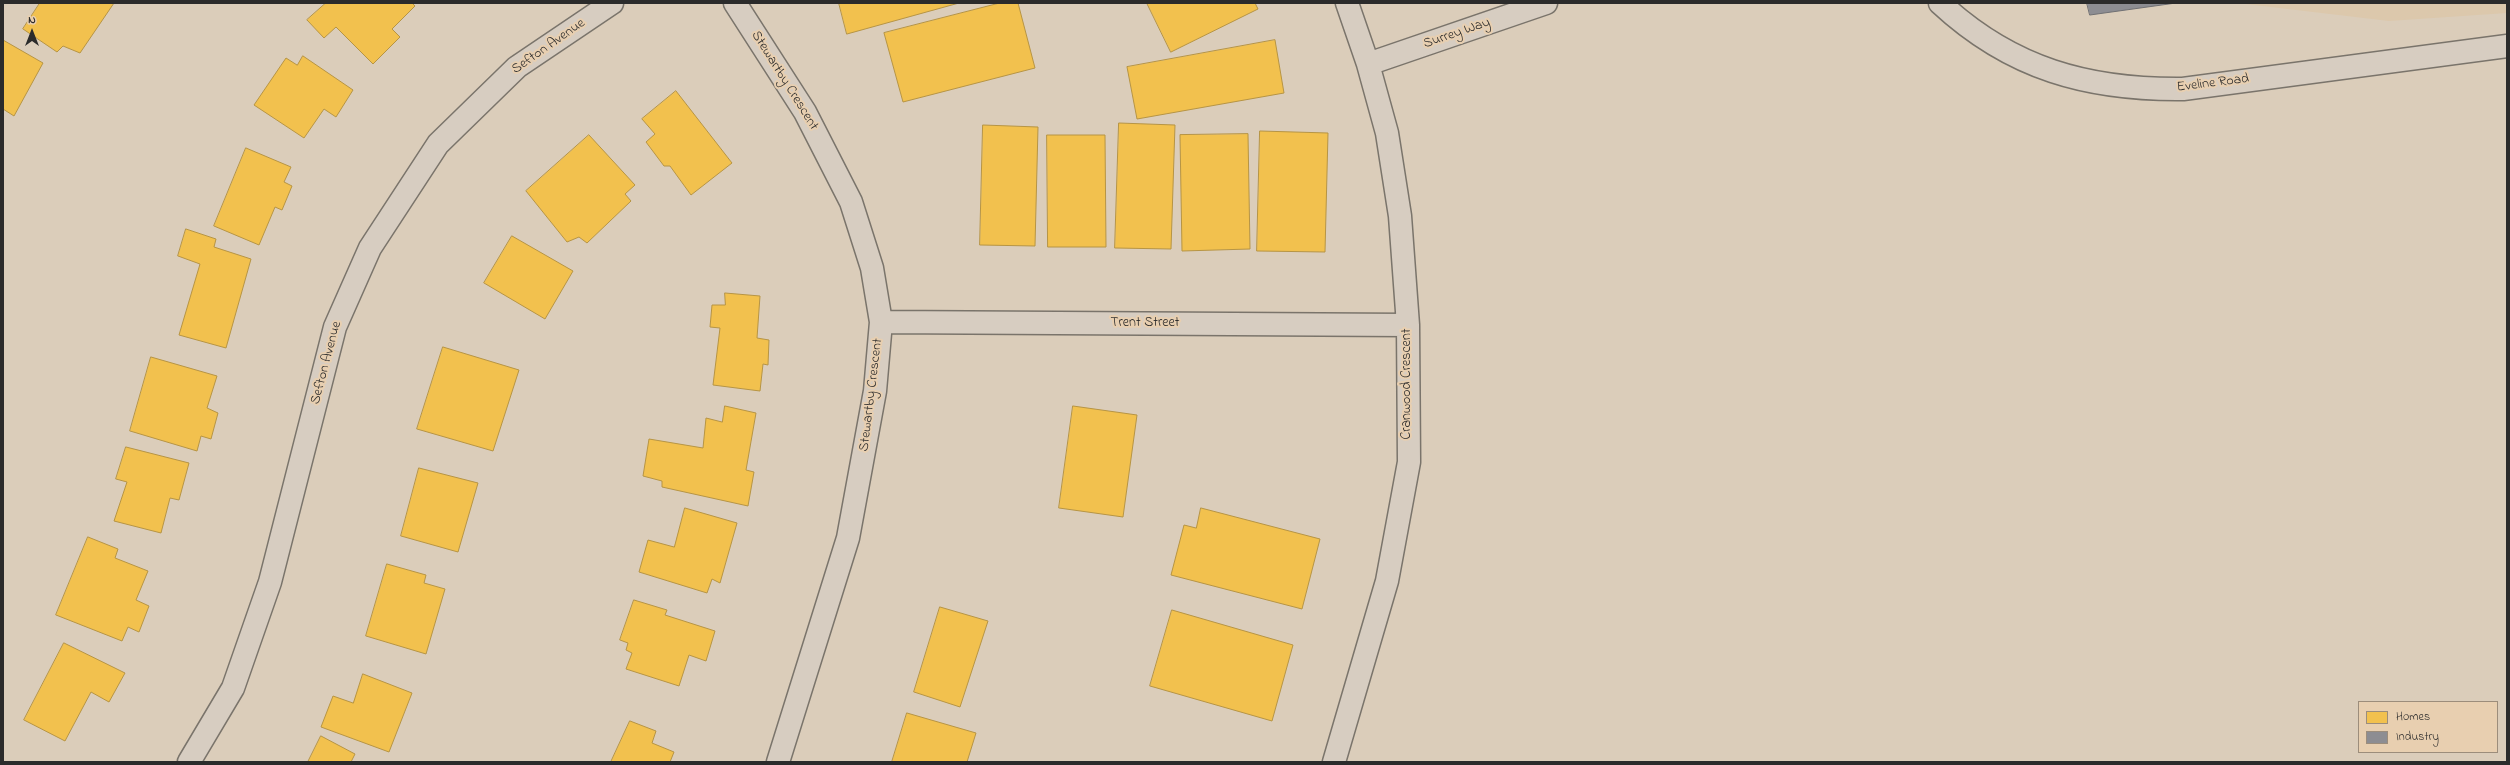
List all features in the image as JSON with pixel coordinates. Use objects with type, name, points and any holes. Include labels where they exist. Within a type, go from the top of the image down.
[{"type":"street","name":"Sefton Avenue","points":[[189,762],[233,688],[270,582],[335,327],[370,248],[438,144],[517,67],[612,3]]},
{"type":"street","name":"Stewartby Crescent","points":[[735,3],[805,112],[851,202],[872,268],[881,322],[875,391],[848,538],[778,762]]},
{"type":"street","name":"Cranwood Crescent","points":[[1334,762],[1387,581],[1409,462],[1408,325],[1400,216],[1387,133],[1368,64],[1347,3]]},
{"type":"street","name":"Surrey Way","points":[[1368,64],[1546,3]]},
{"type":"street","name":"Eveline Road","points":[[1940,3],[1957,19],[1991,43],[2028,62],[2066,76],[2104,85],[2144,90],[2183,89],[2507,46]]},
{"type":"street","name":"Trent Street","points":[[881,322],[1408,325]]},
{"type":"shaded area","points":[[2237,3],[2507,3],[2507,13],[2389,21]]},
{"type":"building: Homes","points":[[40,3],[114,3],[80,53],[63,46],[57,52],[23,29]]},
{"type":"building: Homes","points":[[326,3],[412,3],[415,6],[392,29],[400,37],[373,64],[336,27],[324,38],[307,20]]},
{"type":"building: Homes","points":[[839,3],[959,3],[847,34]]},
{"type":"building: Homes","points":[[1000,3],[1018,3],[1035,68],[903,102],[884,33]]},
{"type":"building: Homes","points":[[1147,3],[1255,3],[1258,9],[1171,52]]},
{"type":"building: Homes","points":[[3,40],[43,63],[14,116],[3,109]]},
{"type":"building: Homes","points":[[1275,40],[1284,93],[1137,119],[1127,67]]},
{"type":"building: Homes","points":[[303,56],[353,90],[336,117],[324,109],[304,138],[254,105],[286,58],[297,65]]},
{"type":"building: Homes","points":[[676,91],[732,163],[691,195],[670,166],[664,166],[646,142],[655,134],[642,119]]},
{"type":"building: Homes","points":[[1119,123],[1175,125],[1171,249],[1115,248]]},
{"type":"building: Homes","points":[[983,125],[1038,127],[1035,246],[980,245]]},
{"type":"building: Homes","points":[[1260,131],[1328,133],[1325,252],[1257,251]]},
{"type":"building: Homes","points":[[1248,134],[1250,249],[1182,251],[1180,135]]},
{"type":"building: Homes","points":[[589,135],[635,185],[625,194],[631,201],[587,243],[579,237],[567,242],[526,191]]},
{"type":"building: Homes","points":[[1047,135],[1105,135],[1106,247],[1048,247]]},
{"type":"building: Homes","points":[[246,148],[291,167],[284,182],[292,186],[282,210],[275,207],[259,245],[214,226]]},
{"type":"building: Homes","points":[[186,229],[216,239],[214,247],[251,259],[226,348],[179,335],[200,264],[178,256]]},
{"type":"building: Homes","points":[[512,236],[573,271],[545,319],[484,283]]},
{"type":"building: Homes","points":[[725,293],[760,296],[757,338],[769,340],[768,365],[763,364],[760,391],[713,385],[720,328],[710,327],[712,305],[725,305]]},
{"type":"building: Homes","points":[[443,347],[519,370],[493,451],[417,429]]},
{"type":"building: Homes","points":[[151,357],[217,376],[207,408],[218,413],[211,439],[201,436],[197,451],[130,431]]},
{"type":"building: Homes","points":[[725,406],[756,413],[746,470],[754,472],[748,506],[662,487],[662,481],[643,476],[649,439],[703,448],[706,418],[722,422]]},
{"type":"building: Homes","points":[[1073,406],[1137,415],[1123,517],[1059,508]]},
{"type":"building: Homes","points":[[126,447],[189,463],[179,500],[170,498],[161,533],[114,521],[127,482],[116,479]]},
{"type":"building: Homes","points":[[419,468],[478,483],[458,552],[401,536]]},
{"type":"building: Homes","points":[[685,508],[737,523],[720,583],[712,579],[707,593],[639,572],[648,540],[674,547]]},
{"type":"building: Homes","points":[[1201,508],[1320,539],[1302,609],[1171,575],[1184,525],[1196,528]]},
{"type":"building: Homes","points":[[88,537],[118,549],[115,558],[148,571],[136,600],[149,606],[139,632],[128,627],[122,641],[56,615]]},
{"type":"building: Homes","points":[[387,564],[426,575],[424,583],[445,589],[426,654],[366,636]]},
{"type":"building: Homes","points":[[634,600],[667,610],[665,615],[715,631],[706,661],[689,655],[679,686],[626,669],[632,653],[626,650],[628,643],[620,640]]},
{"type":"building: Homes","points":[[940,607],[988,621],[960,707],[914,692]]},
{"type":"building: Homes","points":[[1172,610],[1293,645],[1272,721],[1150,686]]},
{"type":"building: Homes","points":[[64,643],[125,673],[109,702],[91,692],[65,741],[24,720]]},
{"type":"building: Homes","points":[[363,674],[412,693],[389,752],[321,727],[333,696],[353,703]]},
{"type":"building: Homes","points":[[907,713],[976,733],[967,762],[892,762]]},
{"type":"building: Homes","points":[[630,721],[656,731],[652,743],[674,752],[670,762],[611,762]]},
{"type":"building: Homes","points":[[321,736],[355,754],[351,762],[308,762]]},
{"type":"building: Industry","points":[[2087,3],[2176,3],[2090,15]]}]
